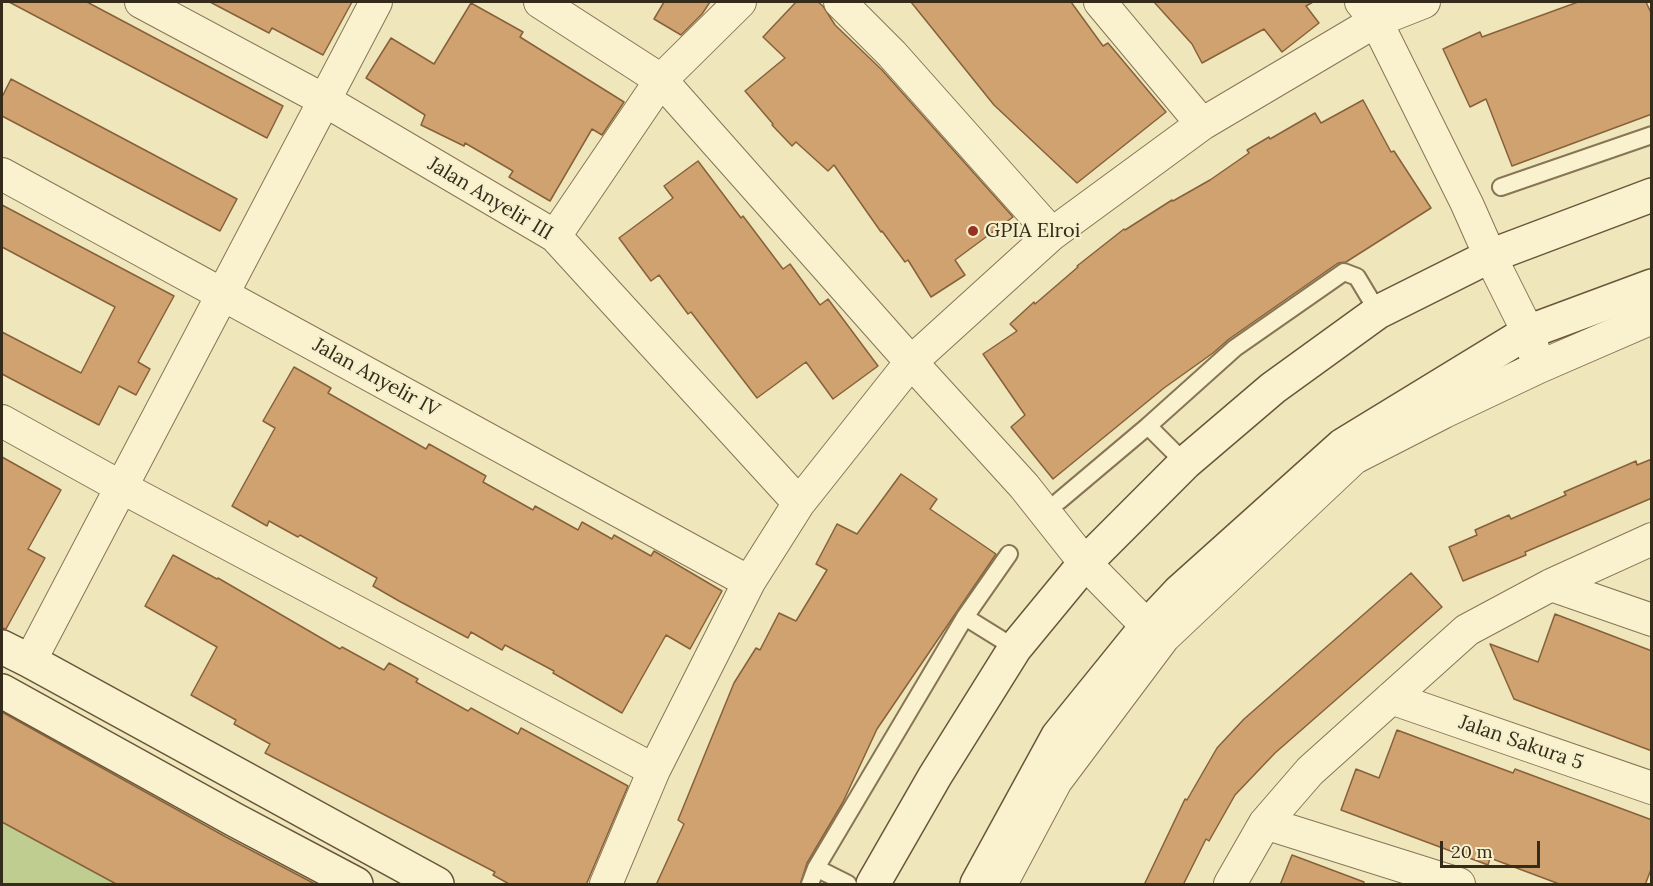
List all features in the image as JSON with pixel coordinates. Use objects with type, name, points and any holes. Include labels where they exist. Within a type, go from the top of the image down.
[{"type":"street","name":"Jalan Anyelir III","points":[[141,2],[324,100],[555,236],[799,503]]},
{"type":"street","points":[[376,2],[122,487],[16,654],[437,885]]},
{"type":"street","points":[[540,2],[661,80],[1024,486],[1084,563],[1155,631]]},
{"type":"street","points":[[555,236],[661,80],[740,2]]},
{"type":"street","points":[[840,2],[892,54],[1052,234]]},
{"type":"street","points":[[1100,2],[1202,124]]},
{"type":"street","points":[[606,885],[654,770],[749,582],[799,503],[911,362],[1052,234],[1202,124],[1368,11],[1424,2]]},
{"type":"street","points":[[1368,11],[1467,204],[1528,332],[1539,367]]},
{"type":"street","name":"Jalan Anyelir IV","points":[[2,174],[749,582]]},
{"type":"street","points":[[873,885],[935,776],[1016,648],[1084,563],[1185,463],[1273,388],[1378,312],[1490,256],[1652,195]]},
{"type":"street","points":[[992,879],[1058,736],[1155,631],[1179,592],[1348,452],[1528,332],[1652,286]]},
{"type":"street","points":[[1348,452],[1444,412],[1539,367],[1652,318]]},
{"type":"street","points":[[2,421],[654,770]]},
{"type":"street","points":[[1230,885],[1264,823],[1310,771],[1467,630],[1551,585],[1652,539]]},
{"type":"street","points":[[1551,585],[1652,620]]},
{"type":"street","points":[[2,691],[356,885]]},
{"type":"street","name":"Jalan Sakura 5","points":[[1391,698],[1652,788]]},
{"type":"street","points":[[235,820],[252,783]]},
{"type":"street","points":[[1264,823],[1459,885]]},
{"type":"lane","points":[[1501,188],[1652,135]]},
{"type":"lane","points":[[1059,501],[1235,348],[1344,273],[1357,277],[1378,312]]},
{"type":"lane","points":[[1148,426],[1185,463]]},
{"type":"lane","points":[[810,885],[816,868],[965,617],[1009,554]]},
{"type":"lane","points":[[965,617],[1016,648]]},
{"type":"lane","points":[[816,868],[848,885]]},
{"type":"green space","points":[[2,822],[118,884],[2,884]]},
{"type":"building","points":[[9,2],[87,2],[283,106],[267,138]]},
{"type":"building","points":[[210,2],[352,2],[323,55],[272,28],[269,33]]},
{"type":"building","points":[[664,2],[710,2],[702,14],[681,35],[654,19]]},
{"type":"building","points":[[796,2],[818,2],[823,6],[835,25],[882,70],[1013,217],[955,260],[965,275],[931,297],[908,260],[905,262],[881,232],[834,165],[828,171],[796,142],[792,146],[745,91],[785,58],[763,37]]},
{"type":"building","points":[[911,2],[1071,2],[1103,46],[1108,43],[1166,112],[1077,183],[994,105]]},
{"type":"building","points":[[1154,2],[1313,2],[1306,6],[1319,23],[1282,52],[1264,29],[1202,63],[1192,44]]},
{"type":"building","points":[[1578,2],[1646,2],[1652,15],[1652,114],[1512,166],[1486,99],[1470,107],[1443,49],[1480,32],[1482,37]]},
{"type":"building","points":[[471,3],[523,32],[520,37],[624,102],[602,135],[592,129],[550,201],[509,177],[513,171],[465,143],[464,146],[421,125],[425,115],[366,78],[391,38],[434,64]]},
{"type":"building","points":[[11,79],[237,199],[220,231],[2,116],[2,97]]},
{"type":"building","points":[[1363,100],[1391,152],[1394,151],[1431,208],[1346,262],[1338,263],[1229,339],[1164,388],[1053,479],[1011,427],[1025,415],[983,354],[1017,331],[1010,324],[1124,229],[1210,180],[1249,153],[1247,150],[1269,137],[1270,139],[1315,113],[1321,123]]},
{"type":"building","points":[[698,161],[783,269],[790,264],[820,305],[828,299],[878,366],[833,399],[806,362],[757,398],[691,312],[688,314],[659,275],[651,281],[619,238],[673,198],[664,186]]},
{"type":"building","points":[[2,205],[174,296],[138,362],[150,369],[136,395],[119,386],[99,425],[2,374],[2,332],[81,373],[115,307],[2,247]]},
{"type":"building","points":[[294,367],[331,388],[328,393],[426,449],[429,444],[486,476],[483,482],[533,510],[535,506],[578,530],[582,522],[612,539],[614,535],[651,556],[654,551],[722,591],[690,649],[666,635],[622,713],[553,673],[554,671],[505,645],[502,650],[471,632],[468,638],[399,601],[373,586],[377,578],[300,535],[298,537],[269,521],[267,526],[232,506],[275,428],[263,421]]},
{"type":"building","points":[[2,457],[61,490],[28,549],[45,558],[6,629],[2,628]]},
{"type":"building","points":[[1652,459],[1652,498],[1463,581],[1449,547],[1477,535],[1475,530],[1509,515],[1511,519],[1566,495],[1564,492],[1636,461],[1637,465]]},
{"type":"building","points":[[901,474],[937,499],[930,509],[996,554],[877,729],[843,802],[807,863],[800,885],[656,885],[684,824],[678,820],[734,683],[756,648],[760,650],[779,613],[796,621],[827,570],[816,564],[837,524],[857,534]]},
{"type":"building","points":[[173,555],[218,578],[340,649],[342,647],[384,670],[389,663],[418,679],[416,682],[468,711],[471,708],[518,734],[521,728],[628,786],[586,885],[511,885],[493,875],[495,872],[265,753],[270,744],[234,724],[236,720],[191,695],[217,647],[145,606]]},
{"type":"building","points":[[1411,573],[1442,607],[1275,753],[1235,795],[1209,841],[1206,839],[1183,885],[1144,885],[1185,799],[1187,800],[1217,748],[1244,719]]},
{"type":"building","points":[[1555,614],[1652,651],[1652,751],[1514,699],[1490,644],[1538,662]]},
{"type":"building","points":[[2,712],[317,885],[118,885],[2,822]]},
{"type":"building","points":[[1397,730],[1513,773],[1515,769],[1652,820],[1652,867],[1645,885],[1562,885],[1490,858],[1488,865],[1341,810],[1356,769],[1379,778]]},
{"type":"building","points":[[1292,855],[1364,882],[1363,885],[1280,885]]},
{"type":"place","name":"GPIA Elroi","points":[[973,231]]}]
